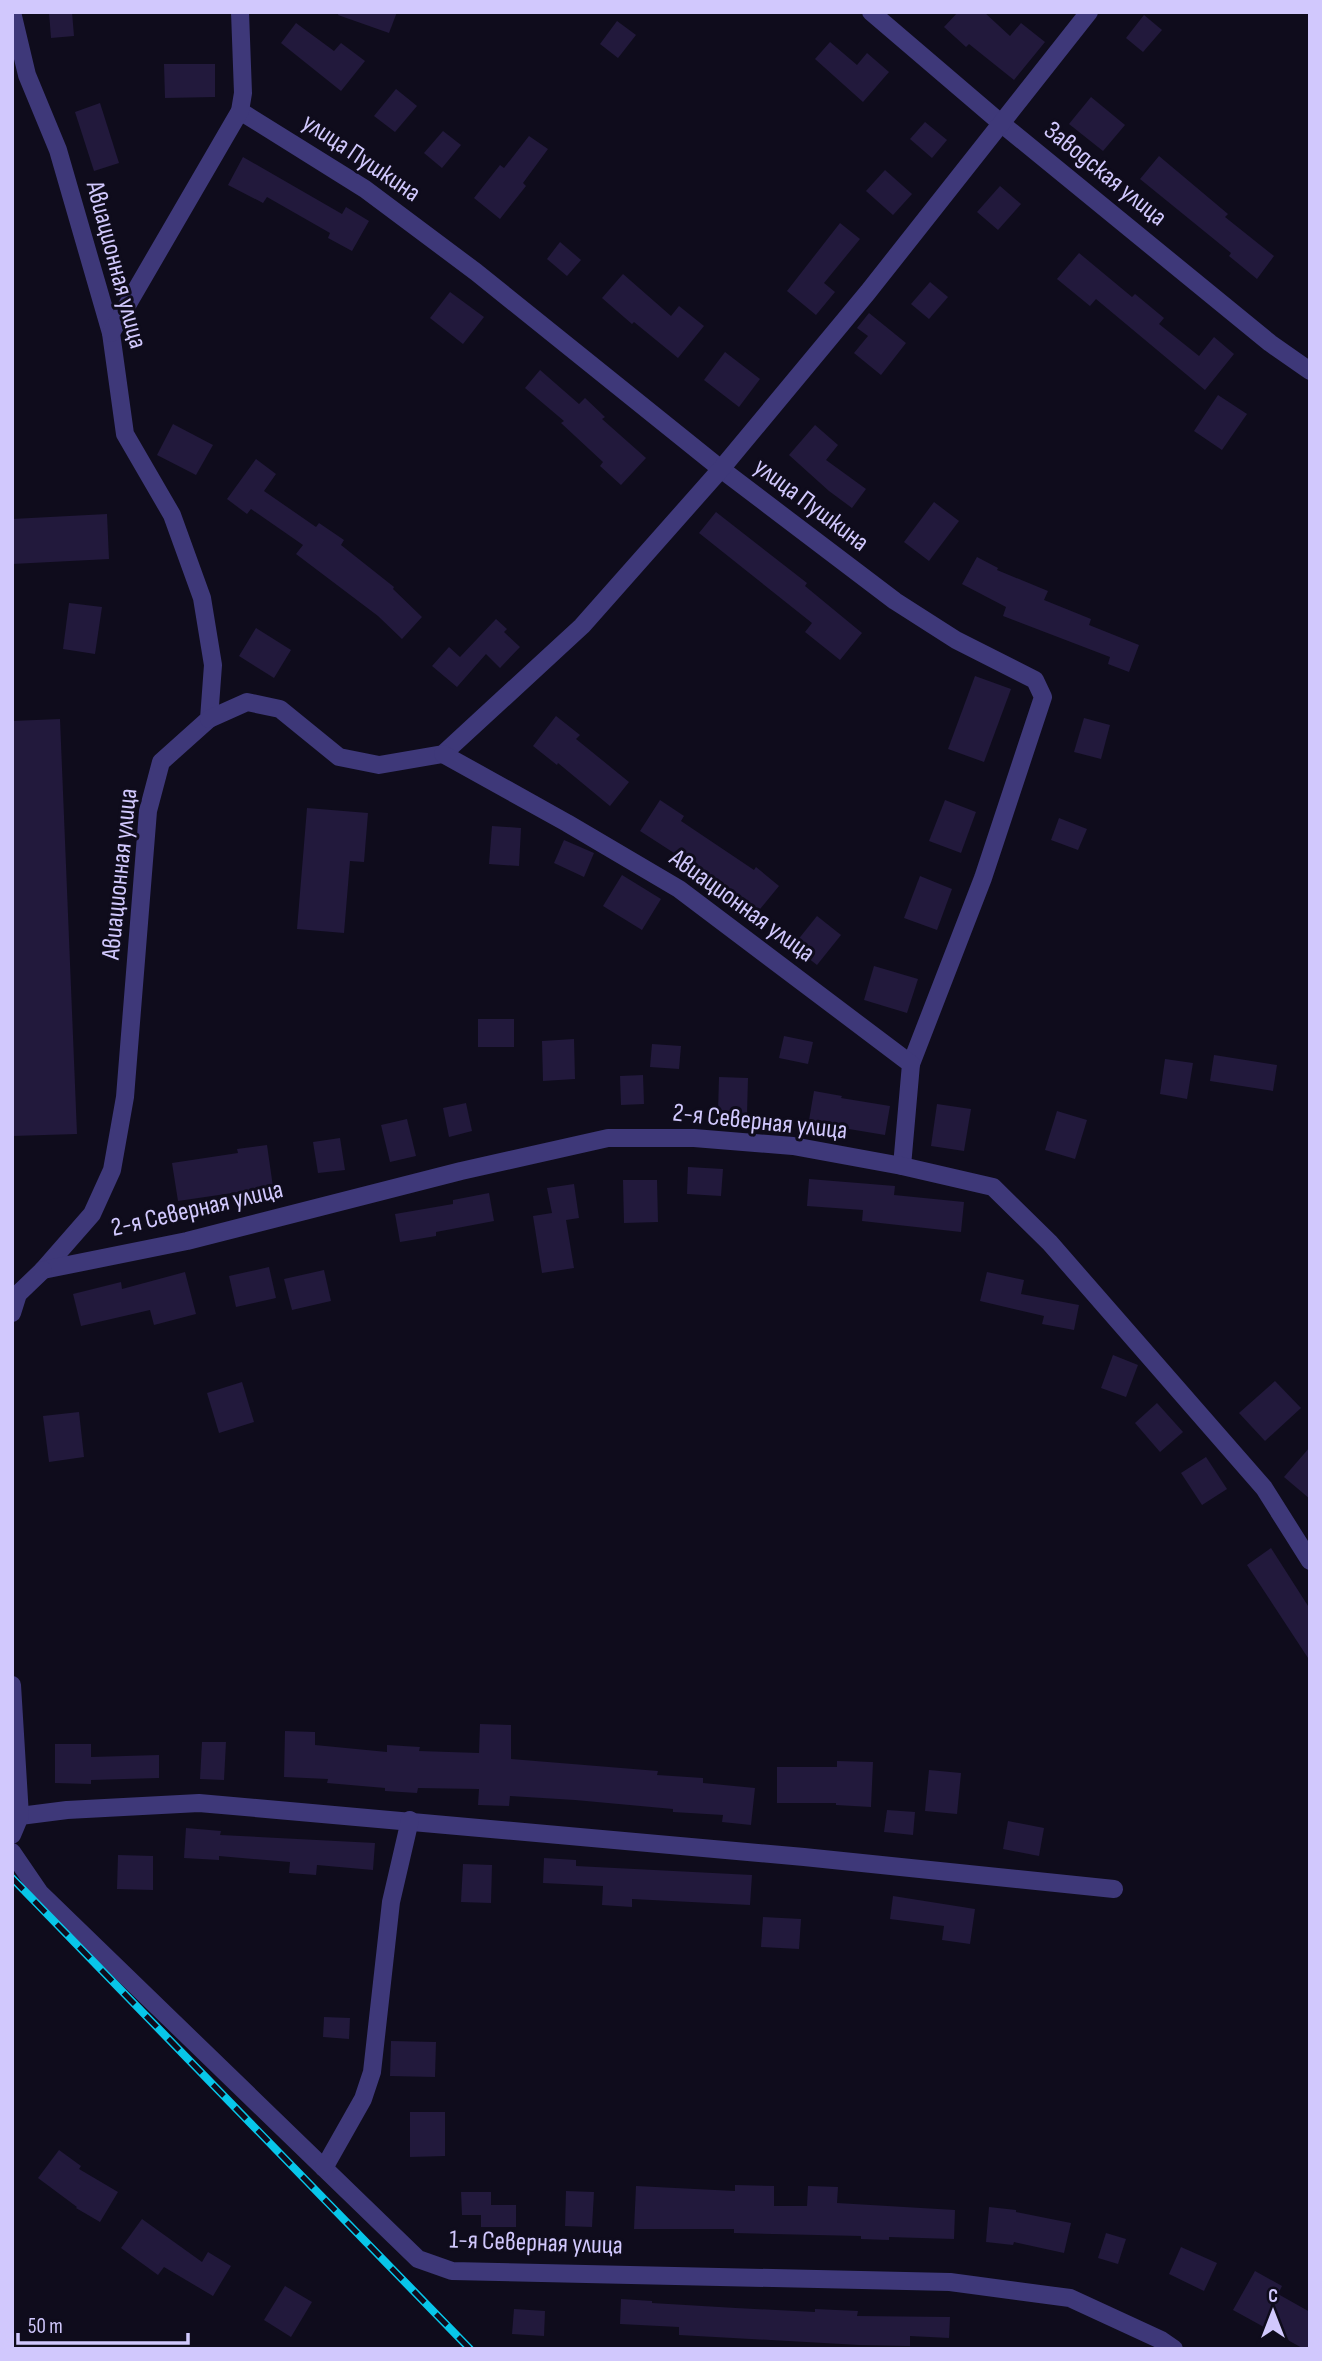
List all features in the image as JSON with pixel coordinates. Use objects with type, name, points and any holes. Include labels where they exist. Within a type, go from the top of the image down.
[{"type":"street","name":"Авиационная улица","points":[[12,12],[27,75],[58,150],[111,333],[125,434],[172,515],[202,598],[213,665],[209,719],[161,762],[149,811],[125,1097],[112,1170],[92,1214],[18,1294],[12,1312]]},
{"type":"street","points":[[111,333],[240,111],[243,93],[240,12]]},
{"type":"street","name":"Заводская улица","points":[[870,12],[1002,124],[1270,343],[1310,371]]},
{"type":"street","points":[[209,719],[247,702],[280,709],[339,757],[379,765],[443,754],[582,626],[721,469],[1002,124],[1089,12]]},
{"type":"street","name":"улица Пушкина","points":[[240,111],[365,189],[476,272],[721,469],[895,601],[957,640],[1035,680],[1043,697],[983,878],[911,1064]]},
{"type":"street","name":"Авиационная улица","points":[[443,754],[680,888],[911,1064]]},
{"type":"street","points":[[902,1166],[911,1064]]},
{"type":"street","name":"2-я Северная улица","points":[[43,1270],[187,1241],[461,1171],[608,1138],[694,1138],[793,1146],[902,1166],[993,1187],[1050,1243],[1265,1488],[1310,1562]]},
{"type":"street","points":[[12,1685],[20,1816],[12,1835]]},
{"type":"street","points":[[20,1816],[67,1810],[199,1803],[804,1857],[1114,1889]]},
{"type":"street","points":[[324,2168],[363,2099],[372,2072],[391,1902],[410,1820]]},
{"type":"street","name":"1-я Северная улица","points":[[12,1852],[40,1893],[418,2259],[452,2271],[950,2282],[1070,2298],[1161,2340],[1174,2349]]},
{"type":"building","points":[[49,12],[72,12],[74,36],[51,38]]},
{"type":"building","points":[[339,12],[397,12],[389,33],[338,15]]},
{"type":"building","points":[[958,12],[984,12],[1010,36],[1021,23],[1045,42],[1014,80],[969,44],[966,47],[944,27]]},
{"type":"building","points":[[1144,15],[1162,30],[1143,52],[1126,38]]},
{"type":"building","points":[[617,21],[636,35],[618,58],[600,44]]},
{"type":"building","points":[[296,23],[334,51],[341,43],[365,61],[341,91],[281,43]]},
{"type":"building","points":[[830,42],[857,65],[867,53],[889,72],[863,102],[815,59]]},
{"type":"building","points":[[164,64],[215,64],[215,97],[165,98]]},
{"type":"building","points":[[396,89],[417,106],[395,132],[374,116]]},
{"type":"building","points":[[1091,97],[1125,125],[1103,151],[1069,124]]},
{"type":"building","points":[[100,103],[119,163],[94,171],[75,112]]},
{"type":"building","points":[[925,122],[947,140],[932,158],[910,139]]},
{"type":"building","points":[[443,131],[461,145],[442,168],[424,153]]},
{"type":"building","points":[[529,136],[548,149],[523,183],[526,186],[500,219],[474,198],[500,165],[504,168]]},
{"type":"building","points":[[1159,156],[1228,214],[1225,217],[1274,256],[1257,279],[1229,256],[1231,253],[1140,179]]},
{"type":"building","points":[[243,157],[342,214],[346,207],[369,221],[352,251],[328,238],[330,233],[267,197],[263,203],[228,185]]},
{"type":"building","points":[[885,170],[912,194],[893,215],[866,191]]},
{"type":"building","points":[[1000,186],[1021,204],[998,230],[977,212]]},
{"type":"building","points":[[840,223],[860,239],[824,283],[835,292],[816,315],[787,291]]},
{"type":"building","points":[[560,242],[581,260],[567,276],[547,259]]},
{"type":"building","points":[[1079,253],[1132,297],[1135,294],[1164,318],[1159,324],[1199,356],[1214,337],[1234,354],[1205,390],[1096,299],[1090,306],[1057,279]]},
{"type":"building","points":[[623,274],[671,316],[679,306],[704,326],[678,358],[602,298]]},
{"type":"building","points":[[930,282],[948,297],[929,319],[911,304]]},
{"type":"building","points":[[450,292],[484,317],[463,344],[430,318]]},
{"type":"building","points":[[869,313],[906,343],[881,375],[854,353],[868,336],[857,328]]},
{"type":"building","points":[[725,352],[760,379],[739,407],[704,380]]},
{"type":"building","points":[[540,370],[579,404],[585,398],[605,417],[602,419],[646,458],[621,485],[600,466],[603,462],[561,423],[564,421],[525,388]]},
{"type":"building","points":[[1218,395],[1247,414],[1222,450],[1194,431]]},
{"type":"building","points":[[173,424],[213,445],[196,475],[157,455]]},
{"type":"building","points":[[815,425],[838,445],[826,460],[866,489],[852,508],[789,455]]},
{"type":"building","points":[[256,459],[276,474],[264,491],[316,527],[319,523],[344,540],[341,545],[394,587],[422,617],[402,639],[378,616],[296,554],[303,545],[251,509],[247,514],[227,499]]},
{"type":"building","points":[[934,502],[959,521],[929,561],[904,542]]},
{"type":"building","points":[[716,512],[807,583],[805,586],[862,633],[840,660],[805,632],[812,623],[699,533]]},
{"type":"building","points":[[107,514],[109,559],[12,564],[12,519]]},
{"type":"building","points":[[977,557],[998,568],[997,570],[1048,591],[1044,600],[1091,619],[1089,625],[1139,645],[1129,672],[1108,664],[1110,657],[1003,616],[1006,607],[962,584]]},
{"type":"building","points":[[69,603],[102,607],[95,654],[63,649]]},
{"type":"building","points":[[496,619],[507,629],[504,632],[520,647],[500,668],[486,654],[457,687],[432,666],[449,647],[460,657]]},
{"type":"building","points":[[256,628],[291,650],[274,678],[239,656]]},
{"type":"building","points":[[975,676],[1011,689],[984,762],[948,749]]},
{"type":"building","points":[[556,716],[580,735],[576,739],[629,782],[610,806],[533,746]]},
{"type":"building","points":[[1084,718],[1110,725],[1101,759],[1074,752]]},
{"type":"building","points":[[60,719],[77,1134],[12,1136],[12,721]]},
{"type":"building","points":[[660,800],[684,816],[681,821],[754,870],[756,867],[779,886],[756,914],[733,896],[736,893],[640,831]]},
{"type":"building","points":[[945,800],[976,812],[961,853],[929,841]]},
{"type":"building","points":[[307,808],[368,813],[364,862],[350,861],[344,933],[297,929]]},
{"type":"building","points":[[1059,818],[1087,829],[1078,850],[1051,840]]},
{"type":"building","points":[[492,826],[521,828],[519,866],[489,864]]},
{"type":"building","points":[[564,840],[594,853],[584,877],[554,863]]},
{"type":"building","points":[[622,875],[661,899],[642,930],[603,906]]},
{"type":"building","points":[[920,876],[952,889],[937,930],[904,918]]},
{"type":"building","points":[[817,916],[841,935],[817,965],[793,946]]},
{"type":"building","points":[[874,966],[918,979],[907,1013],[864,1000]]},
{"type":"building","points":[[478,1019],[514,1019],[514,1047],[478,1047]]},
{"type":"building","points":[[784,1036],[813,1042],[808,1064],[779,1058]]},
{"type":"building","points":[[574,1039],[575,1079],[543,1081],[542,1041]]},
{"type":"building","points":[[652,1044],[681,1046],[679,1069],[650,1067]]},
{"type":"building","points":[[1214,1055],[1277,1065],[1273,1091],[1210,1081]]},
{"type":"building","points":[[1165,1059],[1193,1063],[1187,1099],[1160,1094]]},
{"type":"building","points":[[643,1075],[644,1104],[621,1105],[620,1076]]},
{"type":"building","points":[[719,1077],[748,1078],[747,1114],[718,1113]]},
{"type":"building","points":[[814,1091],[890,1106],[885,1135],[837,1127],[836,1131],[808,1126]]},
{"type":"building","points":[[466,1103],[472,1131],[449,1137],[443,1108]]},
{"type":"building","points":[[937,1104],[971,1109],[964,1151],[931,1146]]},
{"type":"building","points":[[1057,1111],[1087,1120],[1075,1159],[1045,1150]]},
{"type":"building","points":[[407,1119],[416,1156],[390,1162],[381,1125]]},
{"type":"building","points":[[340,1138],[345,1170],[318,1173],[313,1142]]},
{"type":"building","points":[[267,1145],[273,1187],[178,1201],[172,1163],[238,1153],[237,1149]]},
{"type":"building","points":[[688,1167],[723,1169],[721,1196],[687,1194]]},
{"type":"building","points":[[809,1179],[895,1186],[894,1195],[964,1202],[961,1232],[862,1221],[863,1210],[807,1206]]},
{"type":"building","points":[[623,1180],[657,1180],[658,1222],[624,1223]]},
{"type":"building","points":[[574,1184],[579,1218],[566,1220],[574,1268],[542,1273],[533,1216],[552,1213],[547,1188]]},
{"type":"building","points":[[489,1193],[494,1221],[400,1242],[395,1214],[453,1204],[453,1200]]},
{"type":"building","points":[[269,1267],[276,1298],[236,1307],[229,1276]]},
{"type":"building","points":[[324,1270],[331,1301],[292,1310],[284,1279]]},
{"type":"building","points":[[185,1272],[196,1314],[154,1325],[150,1310],[81,1326],[73,1294],[121,1282],[122,1289]]},
{"type":"building","points":[[987,1272],[1024,1280],[1021,1294],[1079,1305],[1074,1330],[1042,1324],[1044,1316],[980,1301]]},
{"type":"building","points":[[1113,1355],[1138,1365],[1126,1397],[1101,1388]]},
{"type":"building","points":[[1275,1381],[1301,1408],[1265,1441],[1239,1413]]},
{"type":"building","points":[[242,1382],[254,1422],[219,1433],[207,1393]]},
{"type":"building","points":[[1157,1403],[1183,1432],[1160,1452],[1135,1423]]},
{"type":"building","points":[[79,1412],[84,1457],[49,1462],[43,1416]]},
{"type":"building","points":[[1310,1447],[1310,1499],[1284,1477]]},
{"type":"building","points":[[1206,1457],[1227,1489],[1202,1505],[1181,1473]]},
{"type":"building","points":[[1271,1548],[1310,1609],[1310,1661],[1247,1565]]},
{"type":"building","points":[[480,1724],[511,1725],[511,1759],[658,1771],[657,1775],[703,1778],[703,1783],[755,1788],[751,1825],[722,1822],[723,1815],[575,1800],[510,1796],[509,1806],[478,1805],[479,1789],[418,1788],[417,1793],[327,1783],[328,1779],[284,1777],[285,1731],[315,1732],[315,1745],[387,1752],[387,1745],[420,1747],[419,1751],[479,1753]]},
{"type":"building","points":[[202,1742],[226,1742],[224,1780],[200,1779]]},
{"type":"building","points":[[55,1744],[91,1744],[91,1757],[159,1755],[159,1778],[91,1780],[91,1784],[55,1783]]},
{"type":"building","points":[[837,1761],[873,1762],[871,1807],[836,1803],[777,1803],[777,1767],[837,1767]]},
{"type":"building","points":[[929,1770],[961,1773],[957,1814],[925,1811]]},
{"type":"building","points":[[887,1810],[915,1812],[913,1835],[884,1832]]},
{"type":"building","points":[[1008,1821],[1044,1828],[1039,1856],[1003,1849]]},
{"type":"building","points":[[186,1828],[221,1831],[220,1835],[375,1843],[373,1870],[317,1865],[316,1875],[289,1873],[290,1862],[219,1856],[219,1860],[184,1858]]},
{"type":"building","points":[[118,1855],[153,1856],[153,1890],[117,1889]]},
{"type":"building","points":[[544,1858],[576,1860],[576,1866],[752,1875],[750,1905],[632,1899],[632,1907],[602,1905],[603,1886],[543,1883]]},
{"type":"building","points":[[463,1864],[492,1865],[491,1903],[461,1902]]},
{"type":"building","points":[[893,1896],[975,1909],[970,1944],[942,1940],[944,1926],[890,1919]]},
{"type":"building","points":[[763,1917],[801,1919],[799,1949],[761,1947]]},
{"type":"building","points":[[324,2017],[350,2018],[349,2039],[323,2037]]},
{"type":"building","points":[[391,2041],[436,2042],[435,2077],[390,2076]]},
{"type":"building","points":[[410,2112],[445,2112],[445,2156],[410,2157]]},
{"type":"building","points":[[59,2150],[81,2166],[79,2169],[118,2192],[100,2222],[76,2208],[38,2178]]},
{"type":"building","points":[[735,2185],[774,2186],[774,2206],[807,2206],[808,2186],[838,2187],[837,2203],[955,2210],[954,2239],[861,2239],[861,2236],[734,2233],[734,2229],[634,2229],[636,2186],[735,2191]]},
{"type":"building","points":[[566,2191],[594,2192],[592,2227],[565,2226]]},
{"type":"building","points":[[461,2192],[491,2192],[491,2205],[516,2205],[516,2227],[481,2227],[481,2215],[462,2215]]},
{"type":"building","points":[[989,2207],[1016,2210],[1071,2223],[1064,2253],[1014,2242],[1013,2245],[986,2242]]},
{"type":"building","points":[[142,2219],[202,2262],[208,2252],[231,2266],[213,2296],[164,2267],[158,2275],[121,2248]]},
{"type":"building","points":[[1106,2233],[1126,2239],[1118,2264],[1098,2258]]},
{"type":"building","points":[[1181,2247],[1217,2263],[1204,2291],[1169,2274]]},
{"type":"building","points":[[1255,2271],[1282,2286],[1278,2294],[1310,2312],[1310,2349],[1304,2349],[1233,2310]]},
{"type":"building","points":[[285,2286],[312,2302],[291,2337],[264,2320]]},
{"type":"building","points":[[621,2299],[815,2312],[815,2309],[858,2311],[857,2316],[950,2317],[949,2338],[910,2336],[910,2346],[679,2335],[679,2327],[620,2324]]},
{"type":"building","points":[[514,2309],[545,2311],[544,2336],[512,2334]]},
{"type":"railway","points":[[12,1878],[470,2349]]}]
